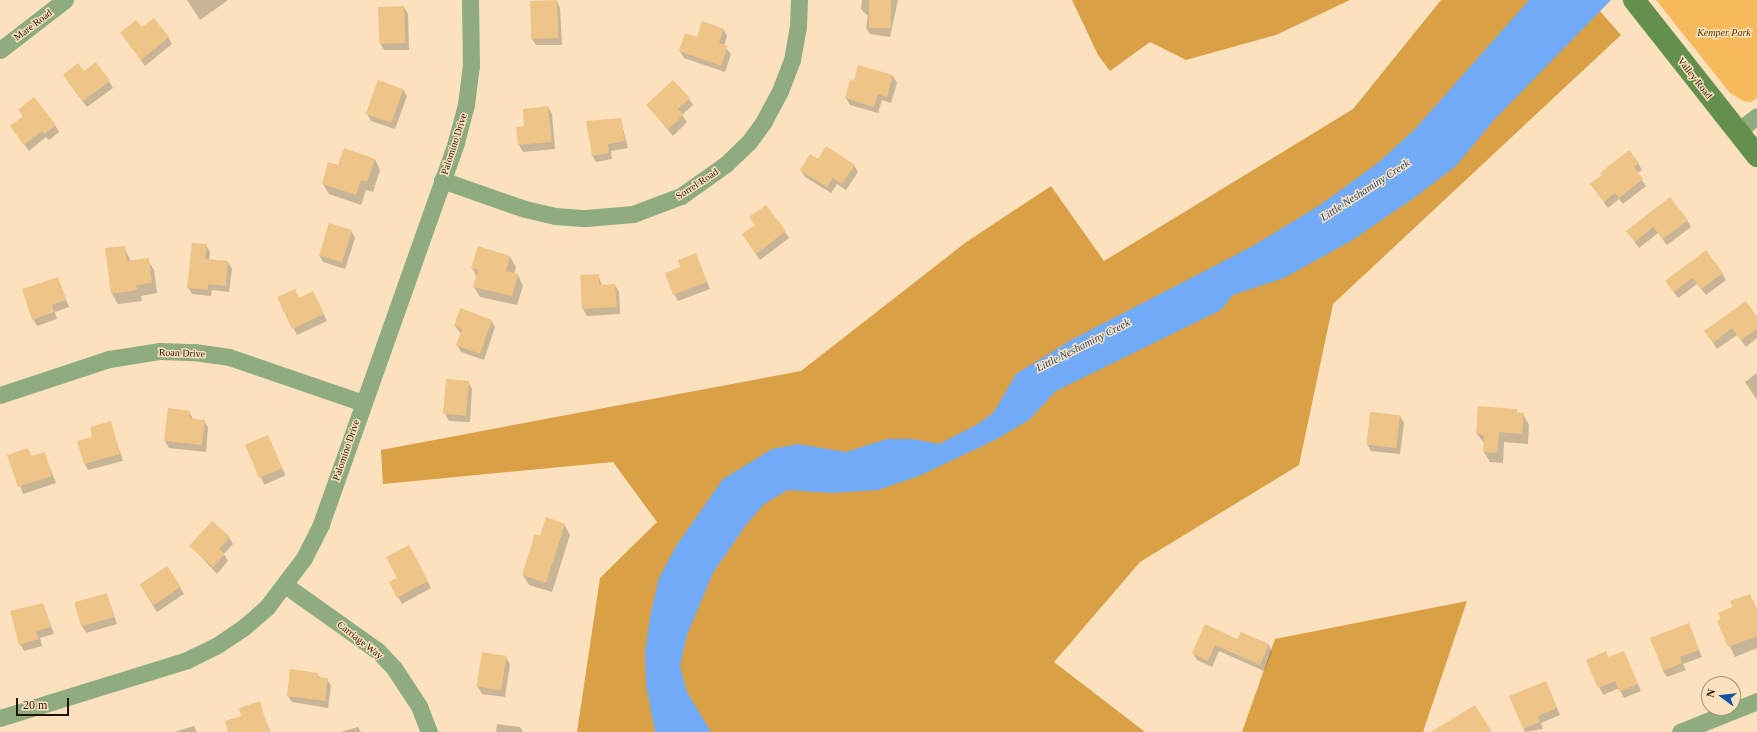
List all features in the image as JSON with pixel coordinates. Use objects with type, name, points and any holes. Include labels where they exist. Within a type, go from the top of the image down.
[{"type":"street","name":"Mare Road","points":[[0,50],[65,0]]},
{"type":"street","name":"Palomino Drive","points":[[0,718],[187,660],[216,646],[243,628],[267,606],[285,585],[304,558],[320,524],[442,180],[466,105],[471,66],[470,0]]},
{"type":"street","name":"Sorrel Road","points":[[442,180],[525,209],[571,217],[607,217],[632,214],[681,196],[726,164],[749,142],[764,121],[780,91],[792,60],[798,28],[799,0]]},
{"type":"street","name":"Valley Road","points":[[1637,4],[1757,156]]},
{"type":"street","points":[[1738,131],[1757,116]]},
{"type":"street","name":"Roan Drive","points":[[0,395],[109,359],[160,351],[194,352],[229,357],[363,403]]},
{"type":"street","name":"Carriage Way","points":[[285,585],[378,652],[394,668],[419,706],[429,732]]},
{"type":"street","points":[[1680,732],[1757,701]]},
{"type":"green space","name":"Kemper Park","points":[[1656,0],[1757,0],[1757,98],[1751,102],[1743,101],[1730,93]]},
{"type":"shaded area","points":[[1072,0],[1350,0],[1276,35],[1186,60],[1150,42],[1110,71],[1098,55]]},
{"type":"shaded area","points":[[1441,0],[1590,0],[1621,35],[1333,304],[1299,465],[1140,562],[1054,662],[1145,732],[577,732],[600,578],[657,522],[613,462],[383,484],[381,450],[801,371],[965,243],[1051,186],[1104,261],[1353,109]]},
{"type":"shaded area","points":[[1467,601],[1423,732],[1242,732],[1275,639]]},
{"type":"water","name":"Little Neshaminy Creek","points":[[1529,0],[1611,0],[1494,120],[1456,166],[1414,198],[1351,241],[1284,278],[1233,295],[1221,310],[1056,391],[1029,420],[995,440],[919,476],[878,490],[832,493],[788,490],[764,504],[746,525],[713,573],[687,635],[680,666],[687,692],[711,732],[655,732],[646,685],[645,652],[651,612],[659,578],[676,546],[723,479],[772,449],[798,444],[846,452],[887,439],[913,439],[939,444],[978,424],[994,412],[1016,374],[1071,340],[1251,247],[1320,205],[1379,162],[1415,129]]},
{"type":"building","points":[[557,0],[558,38],[531,39],[530,1]]},
{"type":"building","points":[[869,0],[891,0],[891,28],[869,28]]},
{"type":"building","points":[[404,6],[405,43],[379,44],[378,7]]},
{"type":"building","points":[[154,18],[169,37],[141,60],[120,33],[136,20],[142,27]]},
{"type":"building","points":[[702,21],[724,29],[719,43],[728,46],[721,66],[679,51],[685,33],[697,37]]},
{"type":"building","points":[[96,62],[110,81],[83,101],[63,75],[78,63],[84,71]]},
{"type":"building","points":[[858,65],[893,75],[887,97],[878,94],[874,107],[845,98],[850,79],[854,81]]},
{"type":"building","points":[[378,80],[403,89],[391,123],[366,114]]},
{"type":"building","points":[[673,80],[690,98],[678,109],[684,115],[668,129],[646,105]]},
{"type":"building","points":[[34,97],[56,125],[44,134],[42,131],[24,145],[10,126],[23,116],[18,110]]},
{"type":"building","points":[[548,106],[552,142],[518,145],[516,127],[524,126],[523,109]]},
{"type":"building","points":[[621,118],[625,141],[608,144],[609,153],[592,156],[586,121]]},
{"type":"building","points":[[826,146],[855,165],[842,184],[833,178],[827,187],[800,170],[810,154],[818,159]]},
{"type":"building","points":[[344,148],[375,159],[367,182],[361,180],[356,195],[322,184],[328,162],[338,165]]},
{"type":"building","points":[[1629,150],[1639,163],[1634,167],[1643,179],[1619,198],[1615,193],[1604,202],[1590,184],[1602,175],[1600,173]]},
{"type":"building","points":[[1670,197],[1688,220],[1663,239],[1653,227],[1635,242],[1626,231]]},
{"type":"building","points":[[766,205],[786,231],[756,254],[742,234],[755,225],[749,217]]},
{"type":"building","points":[[329,223],[352,230],[342,263],[319,256]]},
{"type":"building","points":[[192,243],[207,244],[205,259],[228,261],[226,286],[208,284],[208,290],[187,288]]},
{"type":"building","points":[[125,246],[127,261],[149,258],[152,283],[136,285],[137,290],[111,294],[105,248]]},
{"type":"building","points":[[478,246],[510,256],[506,271],[518,274],[512,296],[473,287],[478,270],[471,268]]},
{"type":"building","points":[[1706,250],[1723,273],[1701,289],[1692,278],[1674,292],[1665,281]]},
{"type":"building","points":[[696,253],[707,282],[673,295],[665,273],[680,267],[678,260]]},
{"type":"building","points":[[599,274],[599,285],[615,284],[617,307],[582,309],[580,275]]},
{"type":"building","points":[[58,277],[66,300],[52,305],[54,312],[32,320],[22,289]]},
{"type":"building","points":[[295,289],[299,298],[313,291],[324,314],[292,329],[277,297]]},
{"type":"building","points":[[1746,301],[1757,317],[1757,329],[1741,340],[1732,328],[1713,343],[1704,331]]},
{"type":"building","points":[[460,308],[492,320],[480,354],[456,345],[462,329],[454,326]]},
{"type":"building","points":[[446,379],[469,381],[466,416],[443,414]]},
{"type":"building","points":[[1478,406],[1517,409],[1517,413],[1524,413],[1522,434],[1499,432],[1497,453],[1483,452],[1484,435],[1476,434]]},
{"type":"building","points":[[168,408],[190,411],[189,418],[205,420],[202,445],[164,441]]},
{"type":"building","points":[[1370,412],[1400,415],[1396,448],[1367,445]]},
{"type":"building","points":[[111,421],[120,454],[84,464],[77,441],[92,437],[90,427]]},
{"type":"building","points":[[268,435],[282,468],[259,478],[245,445]]},
{"type":"building","points":[[28,448],[31,456],[45,452],[52,476],[18,487],[7,455]]},
{"type":"building","points":[[546,517],[565,524],[546,583],[522,575],[535,534],[540,536]]},
{"type":"building","points":[[212,521],[230,537],[219,549],[225,554],[213,567],[189,546]]},
{"type":"building","points":[[409,545],[428,581],[397,598],[389,582],[397,578],[386,557]]},
{"type":"building","points":[[167,566],[181,587],[154,605],[140,584]]},
{"type":"building","points":[[107,593],[114,617],[81,626],[74,602]]},
{"type":"building","points":[[1750,594],[1757,611],[1757,636],[1728,647],[1717,621],[1721,619],[1718,613],[1732,607],[1730,601]]},
{"type":"building","points":[[43,603],[51,627],[36,631],[39,639],[19,645],[10,611]]},
{"type":"building","points":[[1689,623],[1699,650],[1680,657],[1682,663],[1663,671],[1650,638]]},
{"type":"building","points":[[1205,624],[1237,639],[1241,632],[1269,644],[1260,665],[1215,645],[1208,661],[1192,653]]},
{"type":"building","points":[[1606,651],[1608,657],[1624,651],[1638,684],[1619,692],[1615,681],[1598,688],[1586,660]]},
{"type":"building","points":[[482,652],[507,656],[501,690],[477,687]]},
{"type":"building","points":[[290,669],[318,673],[317,677],[328,678],[325,701],[287,696]]},
{"type":"building","points":[[1546,681],[1557,708],[1538,716],[1540,722],[1523,729],[1509,696]]},
{"type":"building","points":[[260,701],[269,732],[228,732],[225,721],[241,716],[239,708]]},
{"type":"building","points":[[1475,705],[1492,732],[1431,732]]}]
